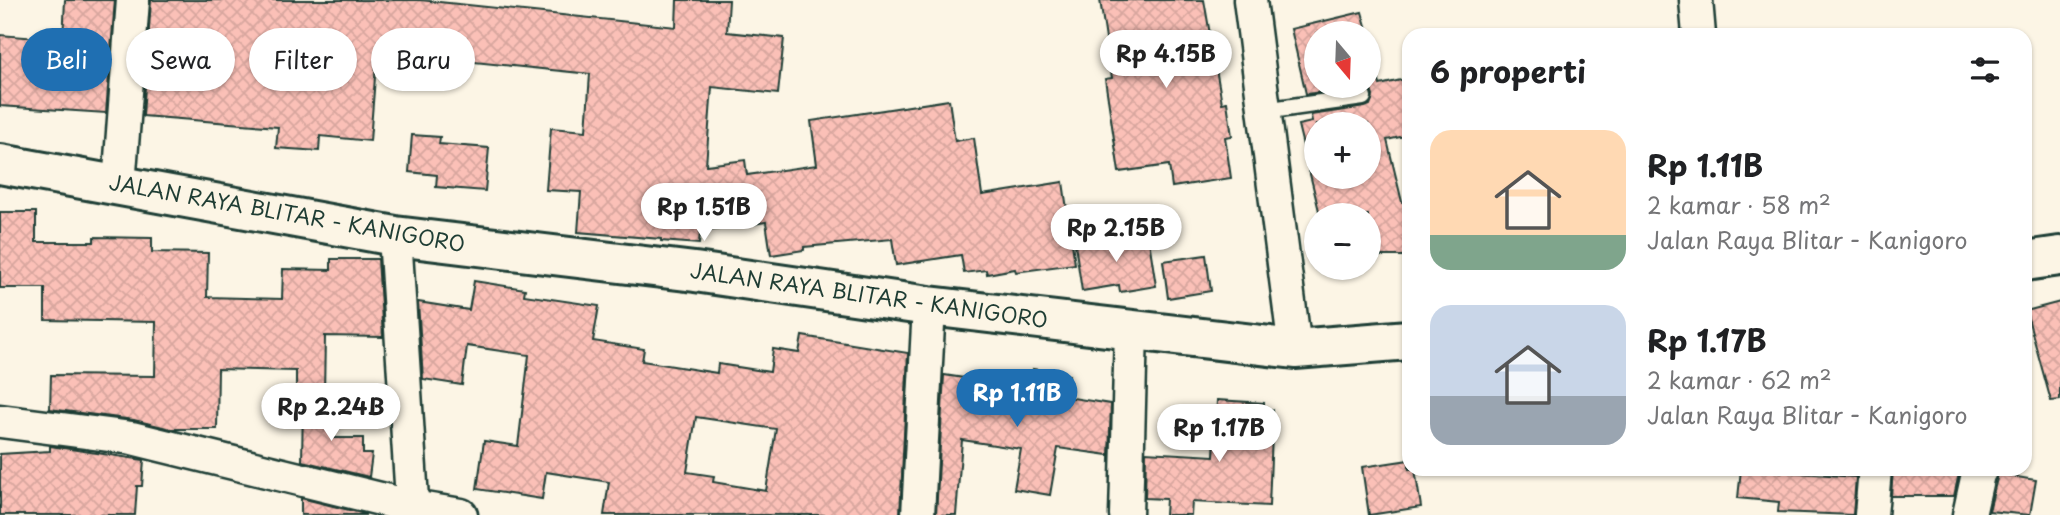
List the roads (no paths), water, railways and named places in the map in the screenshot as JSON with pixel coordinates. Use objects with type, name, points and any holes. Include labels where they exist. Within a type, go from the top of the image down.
[{"type":"main road","name":"JALAN RAYA BLITAR - KANIGORO","points":[[0,164],[395,236],[695,272],[929,306],[1295,349],[1402,341]]},
{"type":"main road","points":[[2032,260],[2060,256]]},
{"type":"street","points":[[119,185],[132,0]]},
{"type":"street","points":[[1250,0],[1295,349]]},
{"type":"street","points":[[1696,0],[1698,28]]},
{"type":"street","points":[[395,236],[413,511]]},
{"type":"street","points":[[918,515],[929,306]]},
{"type":"street","points":[[1126,515],[1131,330]]},
{"type":"street","points":[[0,421],[132,438],[413,511],[461,515]]},
{"type":"street","points":[[1871,515],[1874,476]]},
{"type":"street","points":[[1969,515],[1979,476]]},
{"type":"lane","points":[[1264,111],[1356,98]]}]
